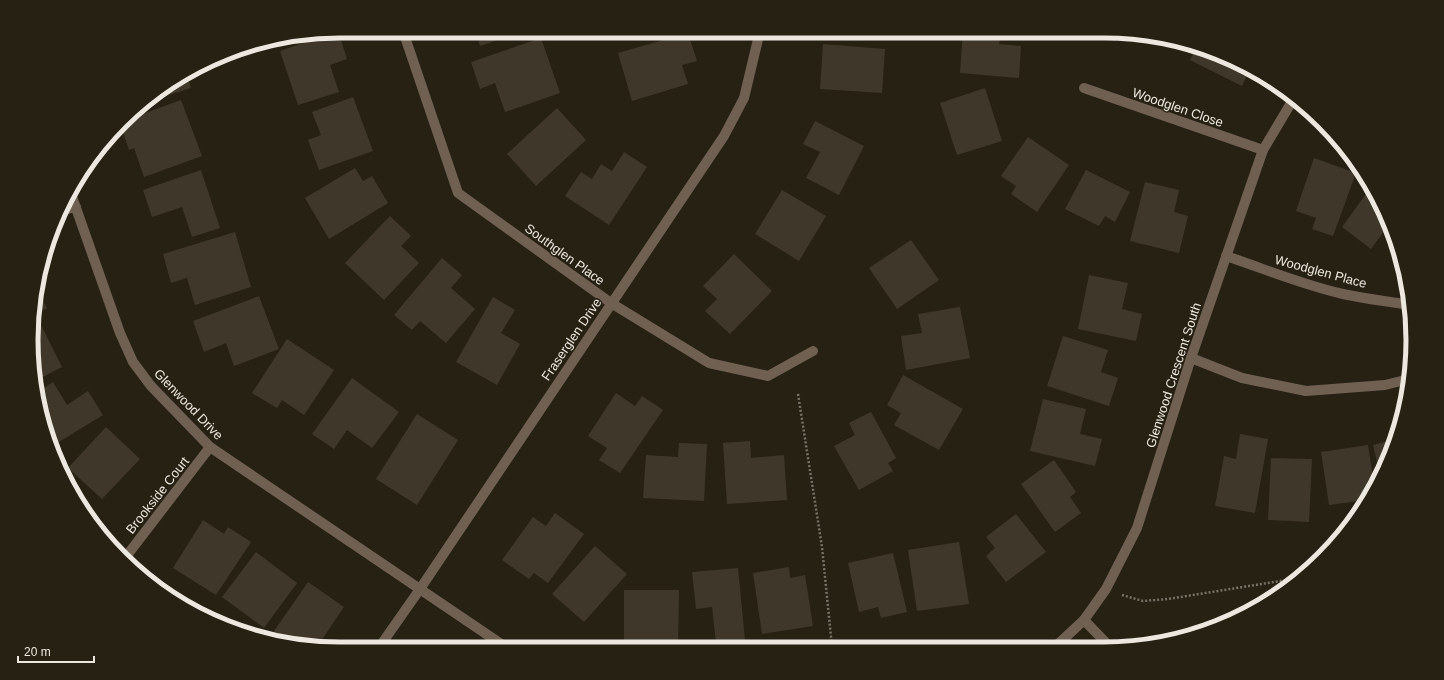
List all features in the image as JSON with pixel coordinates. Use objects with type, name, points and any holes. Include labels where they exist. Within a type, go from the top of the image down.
[{"type":"street","name":"Southglen Place","points":[[405,38],[458,193],[611,303],[709,363],[768,376],[813,351]]},
{"type":"street","name":"Fraserglen Drive","points":[[383,642],[724,136],[744,98],[758,38]]},
{"type":"street","name":"Woodglen Close","points":[[1084,88],[1263,150]]},
{"type":"street","name":"Glenwood Crescent South","points":[[1060,642],[1084,620],[1106,589],[1137,528],[1191,358],[1263,150],[1291,103]]},
{"type":"street","name":"Glenwood Drive","points":[[73,199],[120,332],[133,362],[151,386],[210,447],[420,589]]},
{"type":"street","points":[[68,209],[76,207]]},
{"type":"street","name":"Woodglen Place","points":[[1226,256],[1286,278],[1343,294],[1403,304]]},
{"type":"street","points":[[1191,358],[1242,378],[1306,391],[1385,385],[1403,381]]},
{"type":"street","name":"Brookside Court","points":[[127,555],[210,447]]},
{"type":"street","points":[[420,589],[498,642]]},
{"type":"street","points":[[1084,620],[1105,642]]},
{"type":"path","points":[[798,394],[822,547],[832,642]]},
{"type":"path","points":[[1118,594],[1143,601],[1288,580]]},
{"type":"building","points":[[340,38],[347,59],[330,65],[339,92],[298,105],[280,51],[313,40]]},
{"type":"building","points":[[478,38],[503,38],[480,46]]},
{"type":"building","points":[[541,38],[560,93],[505,112],[495,83],[480,89],[471,62]]},
{"type":"building","points":[[670,38],[690,38],[697,61],[682,65],[688,84],[632,101],[618,53]]},
{"type":"building","points":[[962,38],[1000,38],[999,44],[1021,46],[1019,78],[960,73]]},
{"type":"building","points":[[823,44],[885,49],[882,93],[820,89]]},
{"type":"building","points":[[1194,52],[1220,61],[1248,74],[1242,86],[1190,60]]},
{"type":"building","points":[[188,79],[191,88],[159,98]]},
{"type":"building","points":[[985,88],[1002,141],[957,155],[940,103]]},
{"type":"building","points":[[353,97],[373,151],[319,170],[308,140],[321,135],[312,112]]},
{"type":"building","points":[[181,100],[202,156],[144,177],[134,148],[129,150],[122,130],[138,116]]},
{"type":"building","points":[[557,108],[586,140],[536,186],[507,154]]},
{"type":"building","points":[[815,121],[864,146],[839,195],[806,178],[820,152],[803,144]]},
{"type":"building","points":[[1028,137],[1069,165],[1037,212],[1011,194],[1016,186],[1001,176]]},
{"type":"building","points":[[624,152],[647,167],[609,225],[565,196],[581,172],[592,179],[601,164],[612,171]]},
{"type":"building","points":[[1314,158],[1356,173],[1333,236],[1312,229],[1316,218],[1296,211]]},
{"type":"building","points":[[355,168],[363,181],[372,176],[388,203],[329,239],[305,198]]},
{"type":"building","points":[[201,170],[220,228],[192,237],[182,207],[152,217],[143,190]]},
{"type":"building","points":[[1086,170],[1130,192],[1115,222],[1105,216],[1099,226],[1065,209]]},
{"type":"building","points":[[1145,182],[1179,190],[1174,212],[1188,216],[1179,253],[1130,241]]},
{"type":"building","points":[[782,190],[826,216],[799,261],[755,234]]},
{"type":"building","points":[[1367,192],[1385,230],[1371,249],[1342,227]]},
{"type":"building","points":[[390,216],[411,236],[401,246],[419,263],[384,300],[345,263]]},
{"type":"building","points":[[235,232],[251,287],[195,305],[187,278],[171,283],[163,254]]},
{"type":"building","points":[[911,240],[939,280],[897,309],[869,268]]},
{"type":"building","points":[[734,254],[772,291],[730,334],[705,311],[717,299],[703,286]]},
{"type":"building","points":[[442,258],[462,275],[451,288],[475,309],[446,343],[420,321],[412,330],[394,315]]},
{"type":"building","points":[[1089,275],[1128,283],[1122,309],[1142,314],[1136,341],[1078,329]]},
{"type":"building","points":[[259,296],[279,349],[234,366],[226,343],[204,352],[193,321]]},
{"type":"building","points":[[493,297],[515,310],[501,333],[520,344],[497,385],[456,362]]},
{"type":"building","points":[[42,298],[47,308],[40,312]]},
{"type":"building","points":[[960,307],[970,358],[906,370],[901,336],[922,333],[918,314]]},
{"type":"building","points":[[39,321],[62,367],[41,378],[38,340]]},
{"type":"building","points":[[1063,336],[1108,350],[1101,372],[1118,378],[1109,406],[1047,386]]},
{"type":"building","points":[[287,339],[334,370],[304,415],[282,400],[277,408],[252,393]]},
{"type":"building","points":[[903,375],[963,409],[939,450],[894,425],[901,413],[887,405]]},
{"type":"building","points":[[352,378],[399,412],[372,448],[347,430],[334,449],[312,434]]},
{"type":"building","points":[[53,382],[67,405],[88,391],[103,415],[56,444],[48,418],[42,389]]},
{"type":"building","points":[[616,393],[635,406],[642,396],[663,410],[620,473],[599,460],[607,448],[588,436]]},
{"type":"building","points":[[1043,399],[1086,409],[1080,434],[1102,439],[1095,466],[1030,451]]},
{"type":"building","points":[[871,412],[896,458],[888,463],[893,471],[859,490],[834,446],[855,435],[849,423]]},
{"type":"building","points":[[417,414],[458,440],[417,505],[376,479]]},
{"type":"building","points":[[106,427],[140,459],[102,499],[68,468]]},
{"type":"building","points":[[1240,434],[1268,439],[1255,513],[1215,506],[1224,456],[1236,459]]},
{"type":"building","points":[[750,441],[751,458],[784,455],[787,500],[727,504],[723,443]]},
{"type":"building","points":[[1389,441],[1378,467],[1373,445]]},
{"type":"building","points":[[679,443],[707,444],[704,501],[643,498],[646,455],[678,457]]},
{"type":"building","points":[[1368,445],[1373,478],[1360,501],[1329,505],[1321,452]]},
{"type":"building","points":[[1271,458],[1312,459],[1309,522],[1268,520]]},
{"type":"building","points":[[1054,460],[1076,492],[1070,497],[1081,513],[1055,532],[1021,484]]},
{"type":"building","points":[[555,513],[584,534],[548,583],[534,573],[529,579],[502,560],[533,517],[546,526]]},
{"type":"building","points":[[1016,514],[1046,552],[1006,582],[986,556],[995,548],[986,537]]},
{"type":"building","points":[[203,520],[224,534],[228,527],[251,542],[216,595],[173,568]]},
{"type":"building","points":[[959,542],[969,604],[917,611],[908,550]]},
{"type":"building","points":[[595,546],[627,574],[584,622],[552,594]]},
{"type":"building","points":[[256,552],[297,583],[264,628],[222,597]]},
{"type":"building","points":[[893,553],[907,612],[881,618],[878,607],[859,612],[848,563]]},
{"type":"building","points":[[789,567],[790,578],[805,575],[813,626],[762,634],[753,573]]},
{"type":"building","points":[[738,568],[745,640],[716,642],[712,607],[696,609],[692,572]]},
{"type":"building","points":[[308,582],[344,607],[321,641],[272,634]]},
{"type":"building","points":[[624,590],[679,590],[678,642],[624,642]]}]
